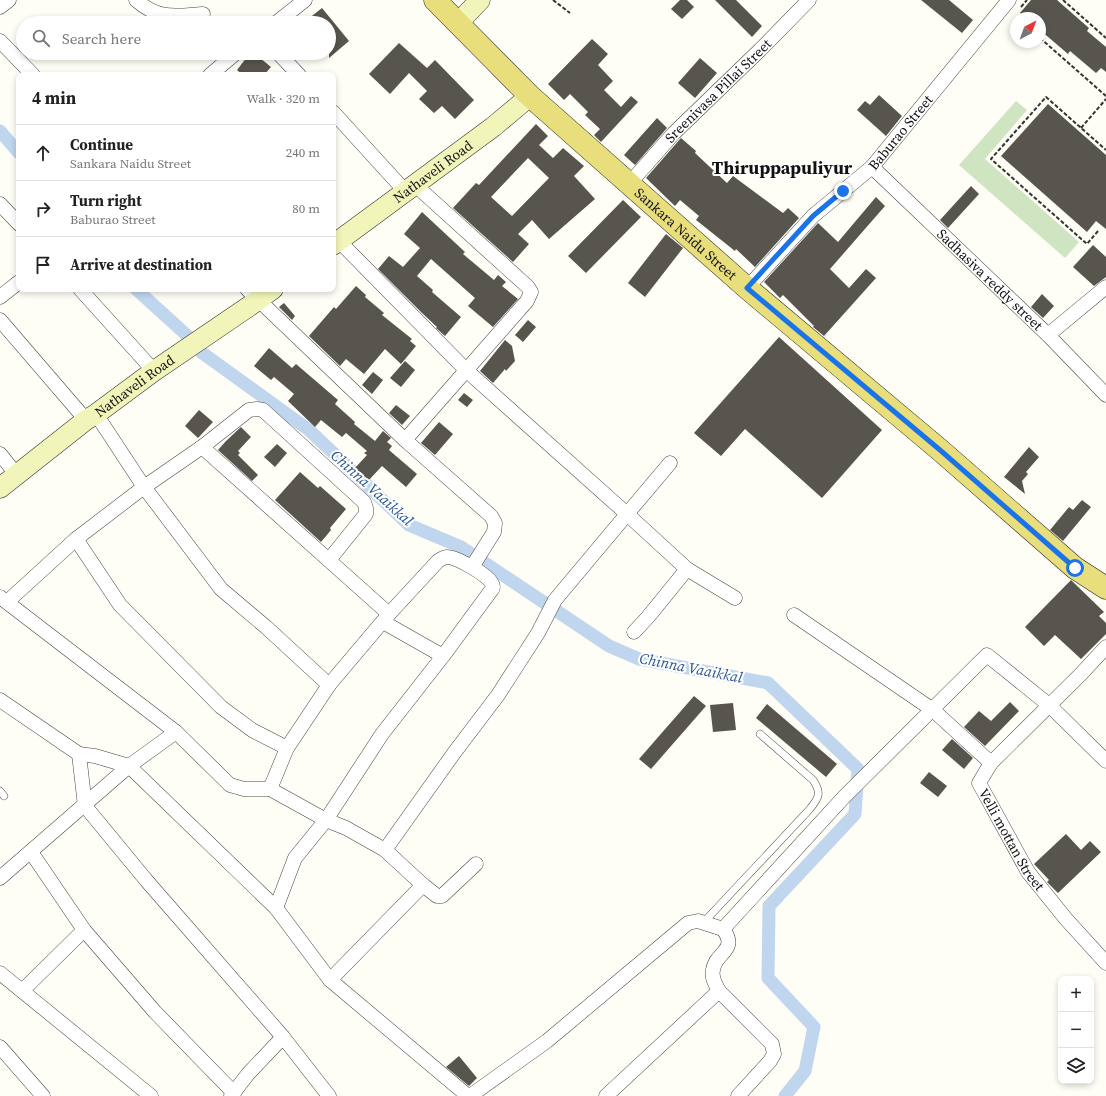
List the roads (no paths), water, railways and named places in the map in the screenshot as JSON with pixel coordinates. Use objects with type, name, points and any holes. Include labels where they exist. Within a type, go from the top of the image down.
[{"type":"main road","name":"Sankara Naidu Street","points":[[435,0],[530,96],[747,288],[940,450],[1075,568],[1106,588]]},
{"type":"street","points":[[0,7],[9,0]]},
{"type":"street","points":[[136,0],[158,14],[169,16],[203,14]]},
{"type":"street","points":[[458,23],[480,0]]},
{"type":"street","name":"Sreenivasa Pillai Street","points":[[629,184],[674,133],[760,50],[809,0]]},
{"type":"street","name":"Baburao Street","points":[[747,288],[813,216],[872,167],[1009,0]]},
{"type":"street","points":[[283,16],[297,2]]},
{"type":"street","points":[[0,42],[16,58]]},
{"type":"street","points":[[18,60],[30,72]]},
{"type":"street","points":[[214,72],[228,60]]},
{"type":"street","points":[[285,60],[296,72]]},
{"type":"street","name":"Nathaveli Road","points":[[336,243],[493,127],[530,96]]},
{"type":"street","points":[[336,115],[410,188],[522,282],[531,292],[529,299],[405,440]]},
{"type":"street","name":"Sadhasiva reddy street","points":[[872,167],[1048,335],[1106,394]]},
{"type":"street","points":[[0,204],[16,221]]},
{"type":"street","points":[[336,243],[467,371],[687,569],[735,598]]},
{"type":"street","points":[[0,297],[16,284]]},
{"type":"street","points":[[1048,335],[1106,287]]},
{"type":"street","points":[[83,292],[154,371]]},
{"type":"street","points":[[259,293],[405,440],[491,516],[495,523],[494,532],[477,560]]},
{"type":"street","name":"Nathaveli Road","points":[[0,488],[91,417],[206,335],[259,293]]},
{"type":"street","points":[[0,320],[91,417],[221,589],[266,627],[329,685]]},
{"type":"street","points":[[329,560],[366,514],[364,502],[263,410],[257,408],[249,410],[202,447],[144,487],[76,539],[3,599],[176,732],[230,784],[244,789],[270,790],[326,820],[346,828],[385,850],[437,896],[442,896],[476,864]]},
{"type":"street","points":[[202,447],[329,560],[386,618],[443,656]]},
{"type":"street","points":[[0,454],[16,474]]},
{"type":"street","points":[[385,850],[454,753],[498,695],[538,633],[555,600],[670,463]]},
{"type":"street","points":[[76,539],[120,605],[221,707],[252,730],[287,748]]},
{"type":"street","points":[[270,790],[287,748],[329,685],[430,569],[442,558],[447,557],[456,560],[477,560]]},
{"type":"street","points":[[276,908],[295,858],[326,820],[382,734],[443,656],[493,588],[493,584],[477,560]]},
{"type":"street","points":[[634,632],[687,569]]},
{"type":"street","points":[[794,614],[933,710],[991,763]]},
{"type":"street","name":"Velli mottan Street","points":[[1106,647],[1081,674],[991,763],[979,783],[1028,872],[1066,919],[1106,963]]},
{"type":"street","points":[[723,929],[844,797],[987,655],[1049,705],[1106,761]]},
{"type":"street","points":[[0,700],[79,754],[95,756],[129,766],[276,908],[330,980],[469,1096],[547,1041],[688,923],[698,921],[723,929],[728,936],[729,945],[717,961],[713,970],[713,980],[719,991],[772,1044],[774,1054],[770,1061],[738,1096]]},
{"type":"street","points":[[0,878],[85,806],[129,766],[176,732]]},
{"type":"street","points":[[79,754],[85,806],[146,880],[283,1037],[329,1096]]},
{"type":"street","points":[[31,852],[84,930],[155,1012],[233,1095],[248,1074],[283,1037]]},
{"type":"street","points":[[330,980],[423,885]]},
{"type":"street","points":[[22,991],[84,930]]},
{"type":"street","points":[[0,973],[151,1096]]},
{"type":"street","points":[[606,1096],[719,991]]},
{"type":"street","points":[[0,1047],[43,1096]]},
{"type":"lane","points":[[703,923],[809,810],[819,795],[818,788],[814,780],[760,734]]},
{"type":"waterway","name":"Chinna Vaaikkal","points":[[0,131],[16,150]]},
{"type":"waterway","name":"Chinna Vaaikkal","points":[[139,292],[191,339]]},
{"type":"waterway","name":"Chinna Vaaikkal","points":[[201,352],[309,430],[409,525],[461,547],[609,646],[639,659],[768,683],[858,769],[855,814],[769,906],[768,978],[814,1027],[805,1071],[785,1096]]},
{"type":"district","name":"Thiruppapuliyur","points":[[782,168]]}]
